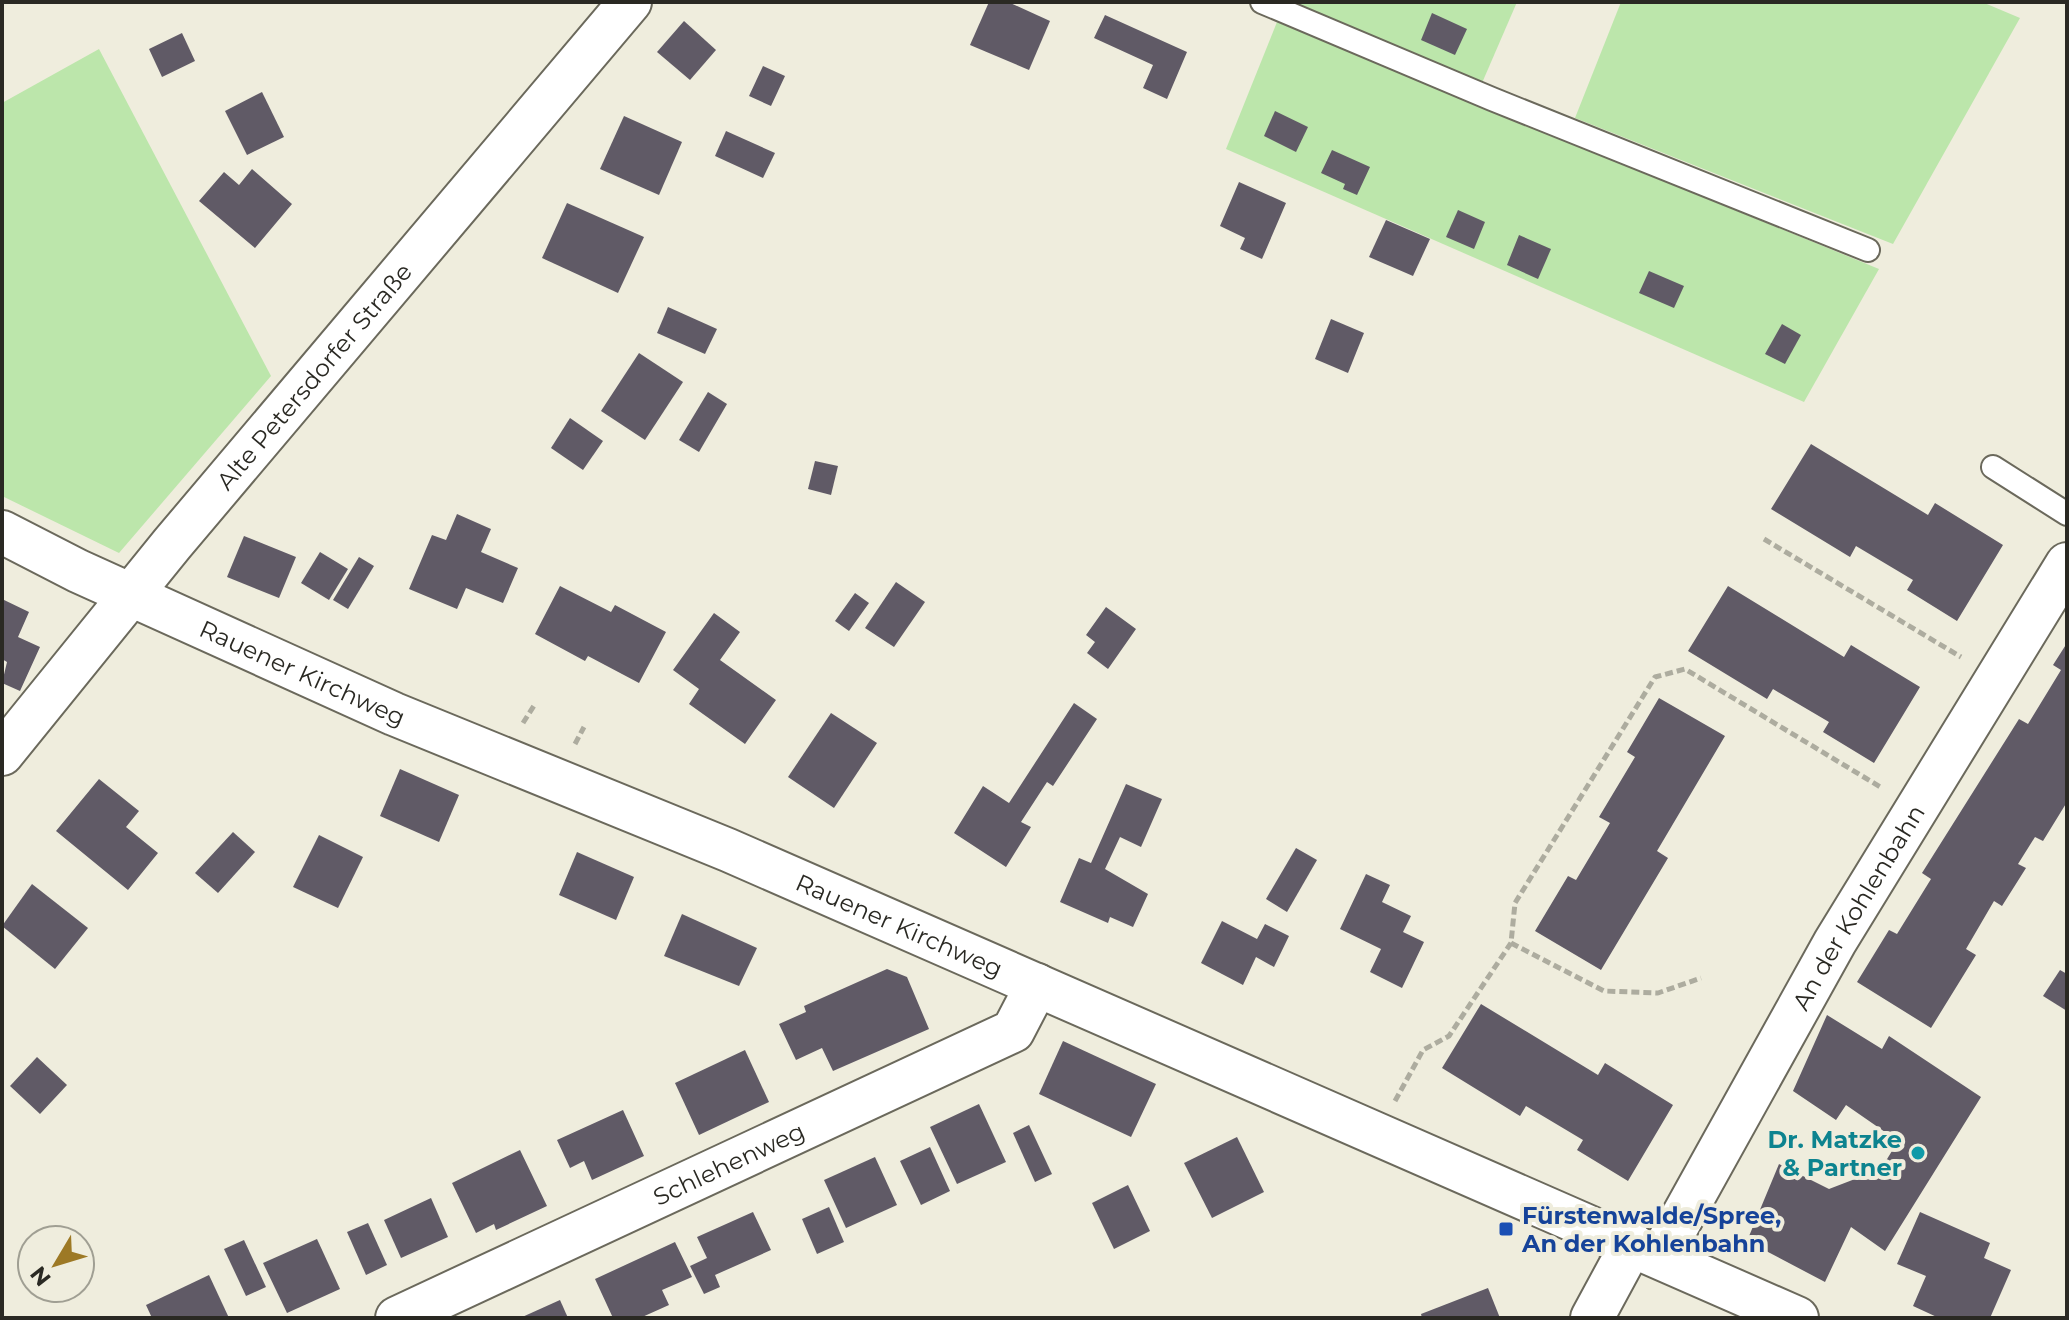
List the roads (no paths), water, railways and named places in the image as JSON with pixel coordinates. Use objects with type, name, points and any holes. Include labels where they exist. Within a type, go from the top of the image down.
[{"type":"street","name":"Alte Petersdorfer Straße","points":[[2,754],[133,596],[172,544],[630,2]]},
{"type":"street","name":"Rauener Kirchweg","points":[[2,532],[133,596],[394,714],[728,850],[1797,1318]]},
{"type":"street","name":"An der Kohlenbahn","points":[[1592,1318],[1646,1251],[2067,564]]},
{"type":"street","name":"Schlehenweg","points":[[397,1318],[1013,1031],[1037,985]]},
{"type":"lane","points":[[1262,2],[1492,99],[1868,250]]},
{"type":"lane","points":[[1993,467],[2067,514]]},
{"type":"place","name":"Dr. Matzke & Partner","points":[[1918,1153]]},
{"type":"place","name":"Fürstenwalde/Spree, An der Kohlenbahn","points":[[1506,1229]]}]
